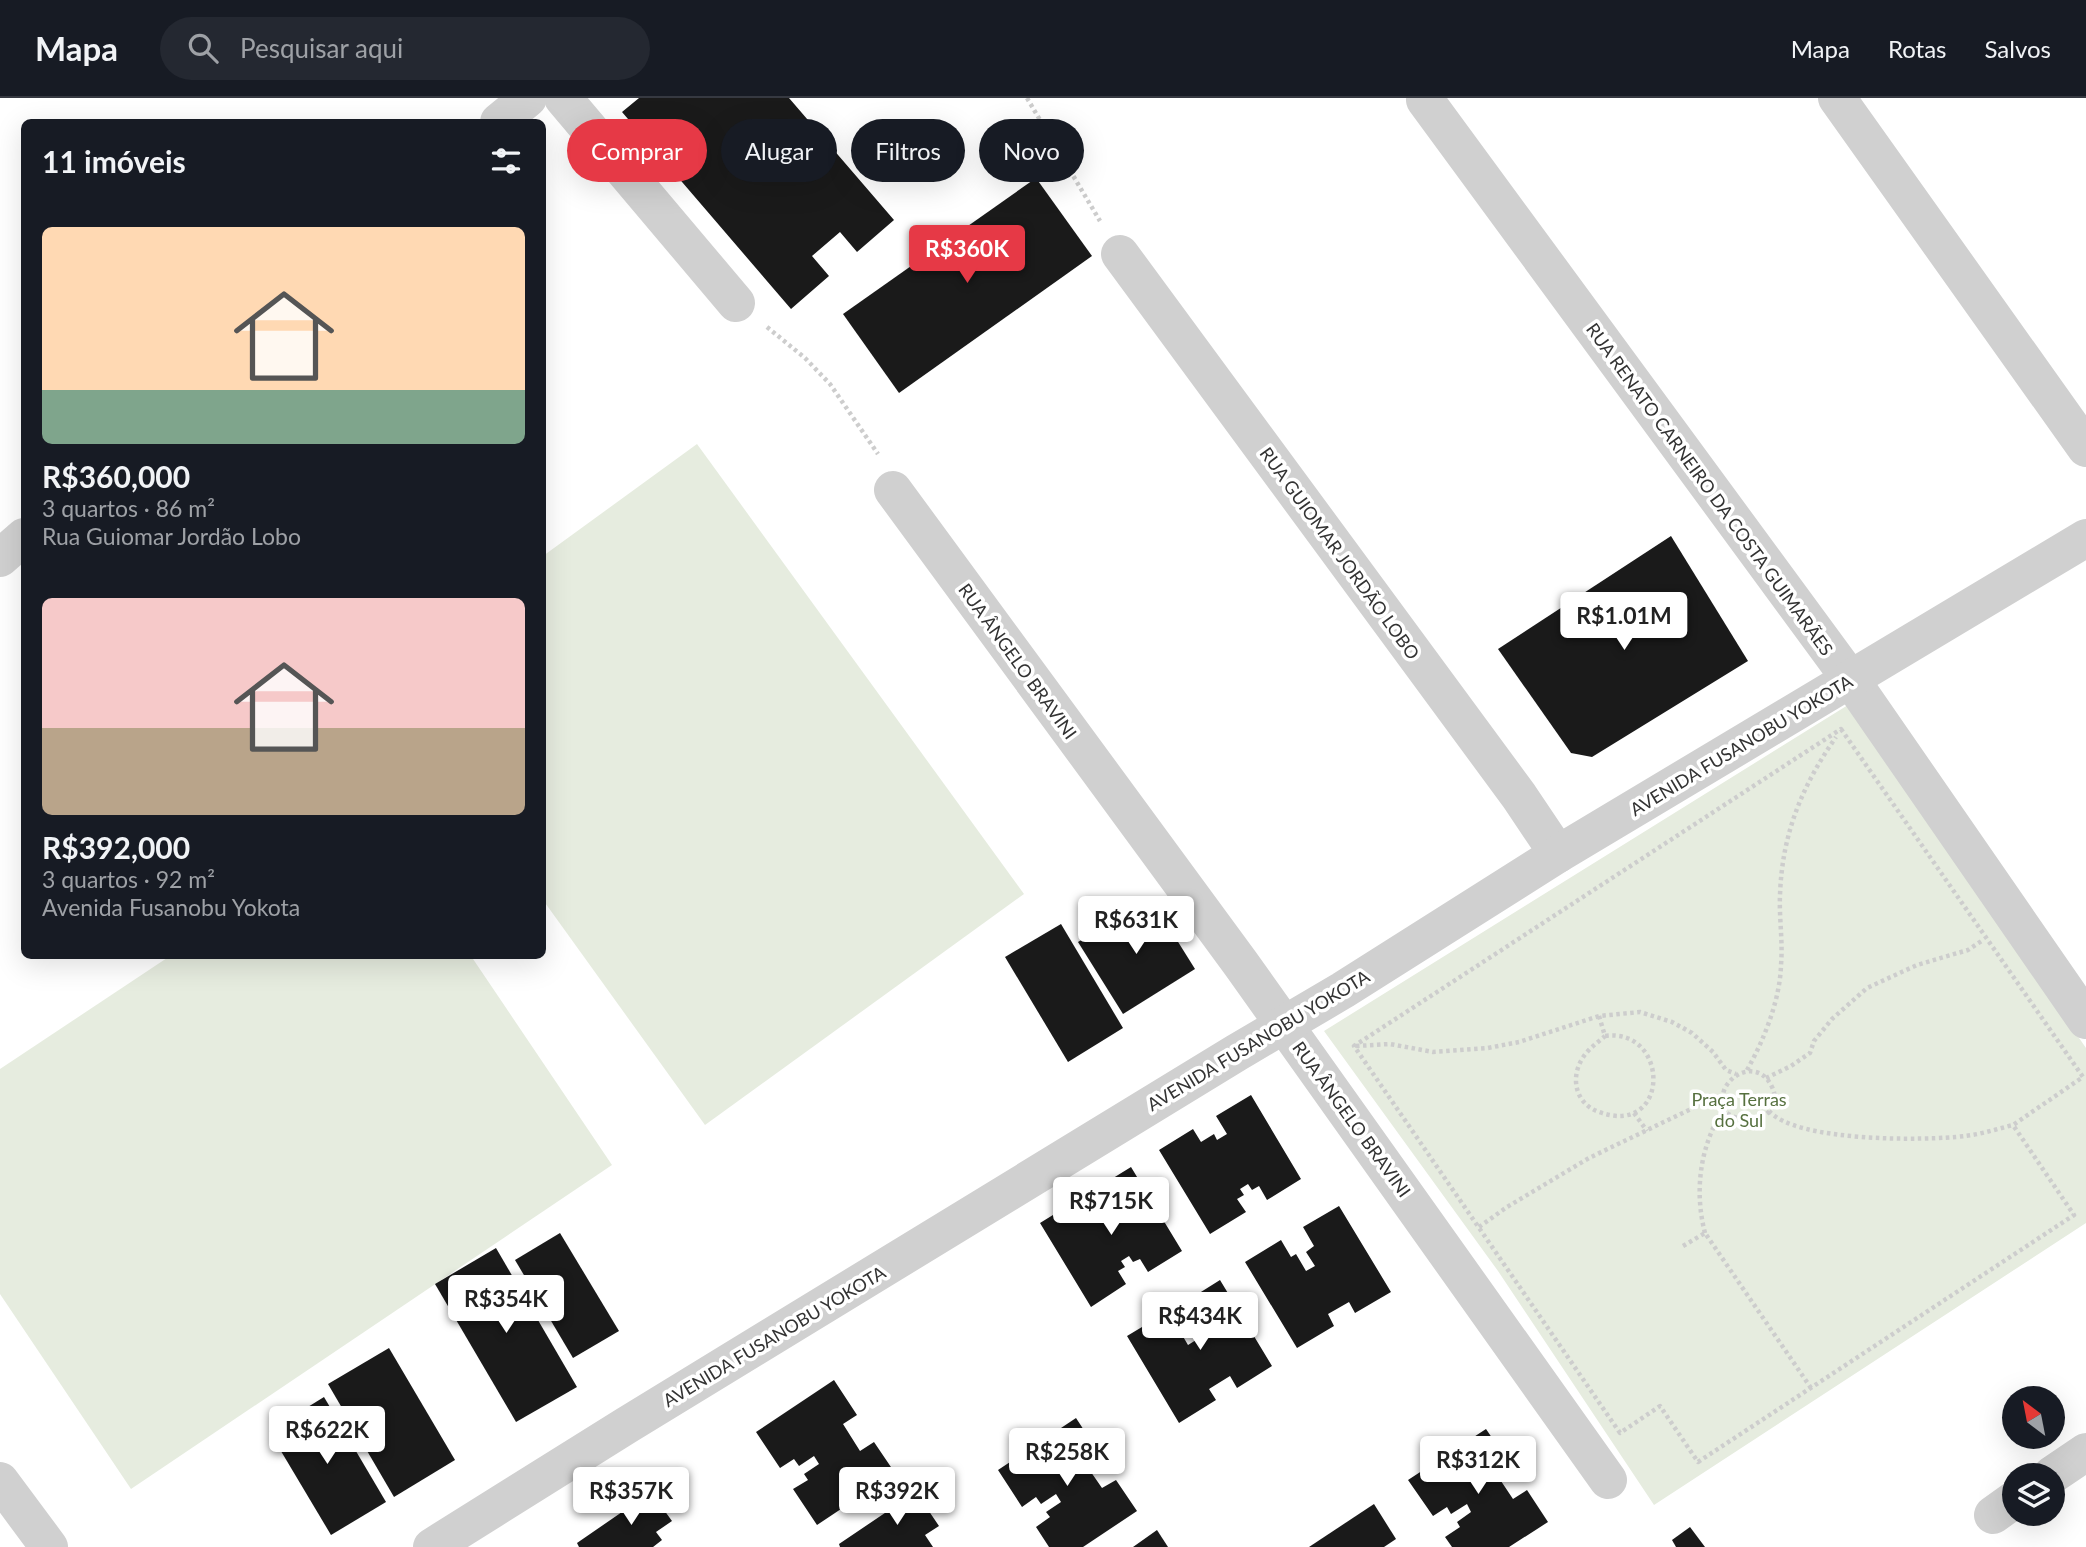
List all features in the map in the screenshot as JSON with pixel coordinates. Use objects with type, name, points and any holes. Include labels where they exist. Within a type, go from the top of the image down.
[{"type":"street","points":[[503,119],[528,98]]},
{"type":"street","points":[[563,98],[736,303]]},
{"type":"street","points":[[1837,98],[2086,448]]},
{"type":"street","name":"RUA RENATO CARNEIRO DA COSTA GUIMARÃES","points":[[1424,100],[1851,680],[2086,1020]]},
{"type":"street","name":"RUA GUIOMAR JORDÃO LOBO","points":[[1120,254],[1519,796],[1558,853]]},
{"type":"street","name":"RUA ÂNGELO BRAVINI","points":[[893,490],[1284,1024],[1608,1480]]},
{"type":"street","name":"AVENIDA FUSANOBU YOKOTA","points":[[432,1547],[627,1424],[1343,990],[1558,853],[2086,538]]},
{"type":"street","points":[[0,558],[21,540]]},
{"type":"street","points":[[2065,1466],[2086,1452]]},
{"type":"street","points":[[0,1481],[49,1547]]},
{"type":"path","points":[[1027,98],[1120,254]]},
{"type":"path","points":[[736,303],[805,358],[830,384],[884,464],[893,490]]},
{"type":"path","points":[[1769,1111],[1774,1118],[1804,1128],[1874,1139],[1966,1136],[2013,1125],[2082,1077],[1841,729]]},
{"type":"path","points":[[1354,1046],[1841,729]]},
{"type":"path","points":[[1747,1070],[1766,1033],[1781,969],[1780,896],[1786,844],[1804,788],[1841,729]]},
{"type":"path","points":[[1766,1078],[1810,1053],[1814,1041],[1832,1019],[1867,988],[1917,965],[1968,950],[1987,938]]},
{"type":"path","points":[[1354,1046],[1390,1044],[1433,1052],[1488,1048],[1519,1042],[1600,1016],[1640,1012],[1672,1022],[1692,1032],[1713,1052],[1726,1070],[1736,1074]]},
{"type":"path","points":[[1600,1016],[1605,1036]]},
{"type":"path","points":[[1618,1034],[1627,1038],[1646,1052],[1651,1063],[1653,1087],[1650,1097],[1641,1111],[1629,1116],[1599,1112],[1586,1106],[1578,1094],[1577,1071],[1583,1058],[1605,1036],[1618,1034]]},
{"type":"path","points":[[1354,1046],[1620,1433],[1660,1406],[1698,1462],[2074,1215],[2013,1125]]},
{"type":"path","points":[[1723,1110],[1740,1120],[1760,1118],[1769,1111],[1775,1100],[1773,1088],[1766,1078],[1747,1070],[1736,1074],[1724,1090],[1723,1110],[1706,1149],[1699,1180],[1700,1211],[1705,1233],[1811,1388]]},
{"type":"path","points":[[1479,1227],[1589,1158],[1693,1108],[1723,1098]]},
{"type":"path","points":[[1634,1113],[1647,1130]]},
{"type":"path","points":[[1683,1246],[1705,1233]]},
{"type":"green space","points":[[697,444],[1024,894],[705,1125],[546,904],[546,554]]},
{"type":"green space","name":"Praça Terras do Sul","points":[[1848,705],[2086,1048],[2086,1223],[1654,1505],[1498,1271],[1324,1031]]},
{"type":"green space","points":[[165,959],[473,959],[612,1165],[131,1489],[0,1294],[0,1069]]},
{"type":"building","points":[[639,98],[789,98],[807,119],[721,119],[721,182],[837,182],[837,154],[851,170],[851,182],[861,182],[894,220],[857,252],[840,232],[812,256],[829,276],[791,309],[682,182],[707,182],[707,119],[628,119],[622,112]]},
{"type":"building","points":[[1030,182],[1039,182],[1092,256],[899,393],[843,314]]},
{"type":"building","points":[[1671,536],[1748,661],[1592,757],[1571,753],[1498,649]]},
{"type":"building","points":[[1150,897],[1195,969],[1123,1014],[1078,942]]},
{"type":"building","points":[[1061,924],[1123,1028],[1068,1062],[1005,957]]},
{"type":"building","points":[[1251,1095],[1301,1179],[1267,1200],[1259,1186],[1252,1190],[1248,1184],[1240,1189],[1244,1195],[1237,1199],[1246,1212],[1210,1234],[1159,1150],[1193,1129],[1201,1142],[1214,1134],[1217,1140],[1227,1134],[1216,1116]]},
{"type":"building","points":[[1131,1167],[1182,1251],[1148,1272],[1140,1259],[1133,1262],[1129,1256],[1121,1261],[1125,1267],[1118,1271],[1126,1284],[1091,1307],[1040,1223],[1074,1202],[1082,1214],[1095,1207],[1098,1212],[1107,1206],[1097,1188]]},
{"type":"building","points":[[1339,1206],[1391,1292],[1355,1313],[1349,1302],[1328,1314],[1334,1326],[1297,1348],[1245,1262],[1281,1240],[1291,1257],[1296,1254],[1306,1271],[1315,1266],[1306,1252],[1314,1246],[1303,1227]]},
{"type":"building","points":[[560,1233],[619,1331],[573,1358],[515,1260]]},
{"type":"building","points":[[496,1248],[577,1387],[516,1422],[435,1284]]},
{"type":"building","points":[[1220,1280],[1272,1366],[1237,1388],[1230,1376],[1209,1389],[1216,1400],[1179,1423],[1127,1336],[1162,1315],[1172,1331],[1178,1328],[1188,1345],[1196,1340],[1188,1326],[1196,1321],[1185,1302]]},
{"type":"building","points":[[389,1348],[455,1460],[394,1497],[328,1384]]},
{"type":"building","points":[[834,1380],[857,1415],[843,1424],[860,1451],[874,1442],[895,1473],[817,1525],[793,1489],[808,1480],[804,1474],[819,1464],[814,1456],[799,1466],[794,1459],[780,1468],[756,1432]]},
{"type":"building","points":[[324,1397],[386,1502],[331,1535],[269,1431]]},
{"type":"building","points":[[1076,1418],[1099,1453],[1084,1462],[1102,1488],[1116,1480],[1137,1511],[1083,1547],[1049,1547],[1036,1527],[1050,1517],[1046,1512],[1061,1502],[1056,1494],[1041,1504],[1036,1497],[1022,1507],[998,1470]]},
{"type":"building","points":[[1486,1429],[1509,1463],[1495,1472],[1513,1499],[1527,1490],[1548,1522],[1509,1547],[1452,1547],[1445,1537],[1460,1527],[1457,1522],[1471,1512],[1467,1504],[1451,1514],[1447,1507],[1433,1516],[1408,1480]]},
{"type":"building","points":[[651,1492],[672,1521],[656,1532],[662,1540],[653,1547],[579,1547],[577,1543]]},
{"type":"building","points":[[916,1492],[939,1526],[925,1535],[933,1547],[840,1547],[839,1544]]},
{"type":"building","points":[[1374,1504],[1396,1539],[1384,1547],[1309,1547]]},
{"type":"building","points":[[1690,1527],[1705,1547],[1676,1547],[1672,1540]]},
{"type":"building","points":[[1157,1530],[1168,1547],[1133,1547]]}]
